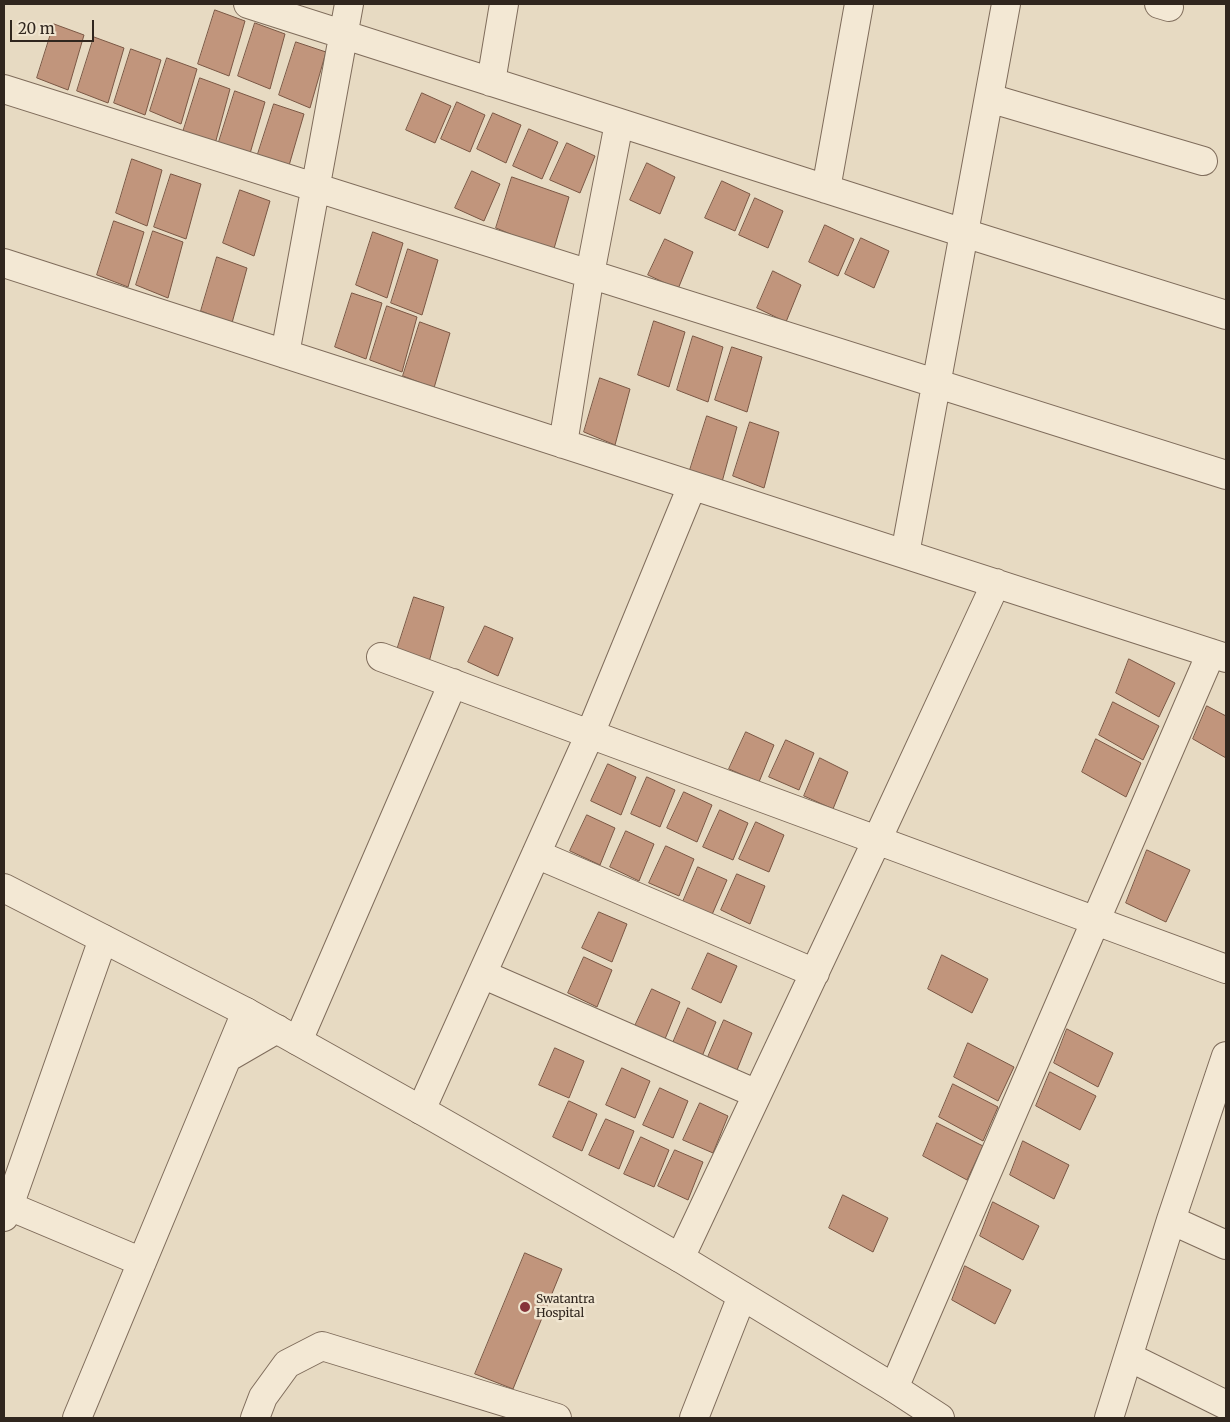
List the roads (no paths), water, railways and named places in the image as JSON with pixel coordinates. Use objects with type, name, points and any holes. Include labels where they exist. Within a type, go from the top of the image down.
[{"type":"street","points":[[248,4],[1226,315]]},
{"type":"street","points":[[285,354],[349,4]]},
{"type":"street","points":[[491,82],[504,4]]},
{"type":"street","points":[[826,189],[859,4]]},
{"type":"street","points":[[905,554],[1006,4]]},
{"type":"street","points":[[4,89],[1226,474]]},
{"type":"street","points":[[989,98],[1202,161]]},
{"type":"street","points":[[563,444],[590,274],[619,123]]},
{"type":"street","points":[[4,263],[1218,655],[1095,921],[894,1388]]},
{"type":"street","points":[[422,1110],[590,734],[692,486]]},
{"type":"street","points":[[680,1258],[996,583]]},
{"type":"street","points":[[381,657],[1226,969]]},
{"type":"street","points":[[227,1058],[288,1035],[453,683]]},
{"type":"street","points":[[536,854],[815,973]]},
{"type":"street","points":[[4,888],[246,1012],[422,1110],[680,1258],[940,1418]]},
{"type":"street","points":[[103,938],[5,1209],[142,1262]]},
{"type":"street","points":[[482,974],[758,1094]]},
{"type":"street","points":[[83,1417],[142,1262],[246,1012]]},
{"type":"street","points":[[1109,1418],[1171,1220],[1226,1056]]},
{"type":"street","points":[[1171,1220],[1226,1245]]},
{"type":"street","points":[[694,1418],[742,1296]]},
{"type":"street","points":[[254,1418],[263,1397],[287,1364],[322,1346],[556,1418]]},
{"type":"street","points":[[1129,1357],[1226,1405]]},
{"type":"place","name":"Swatantra Hospital","points":[[525,1307]]}]
